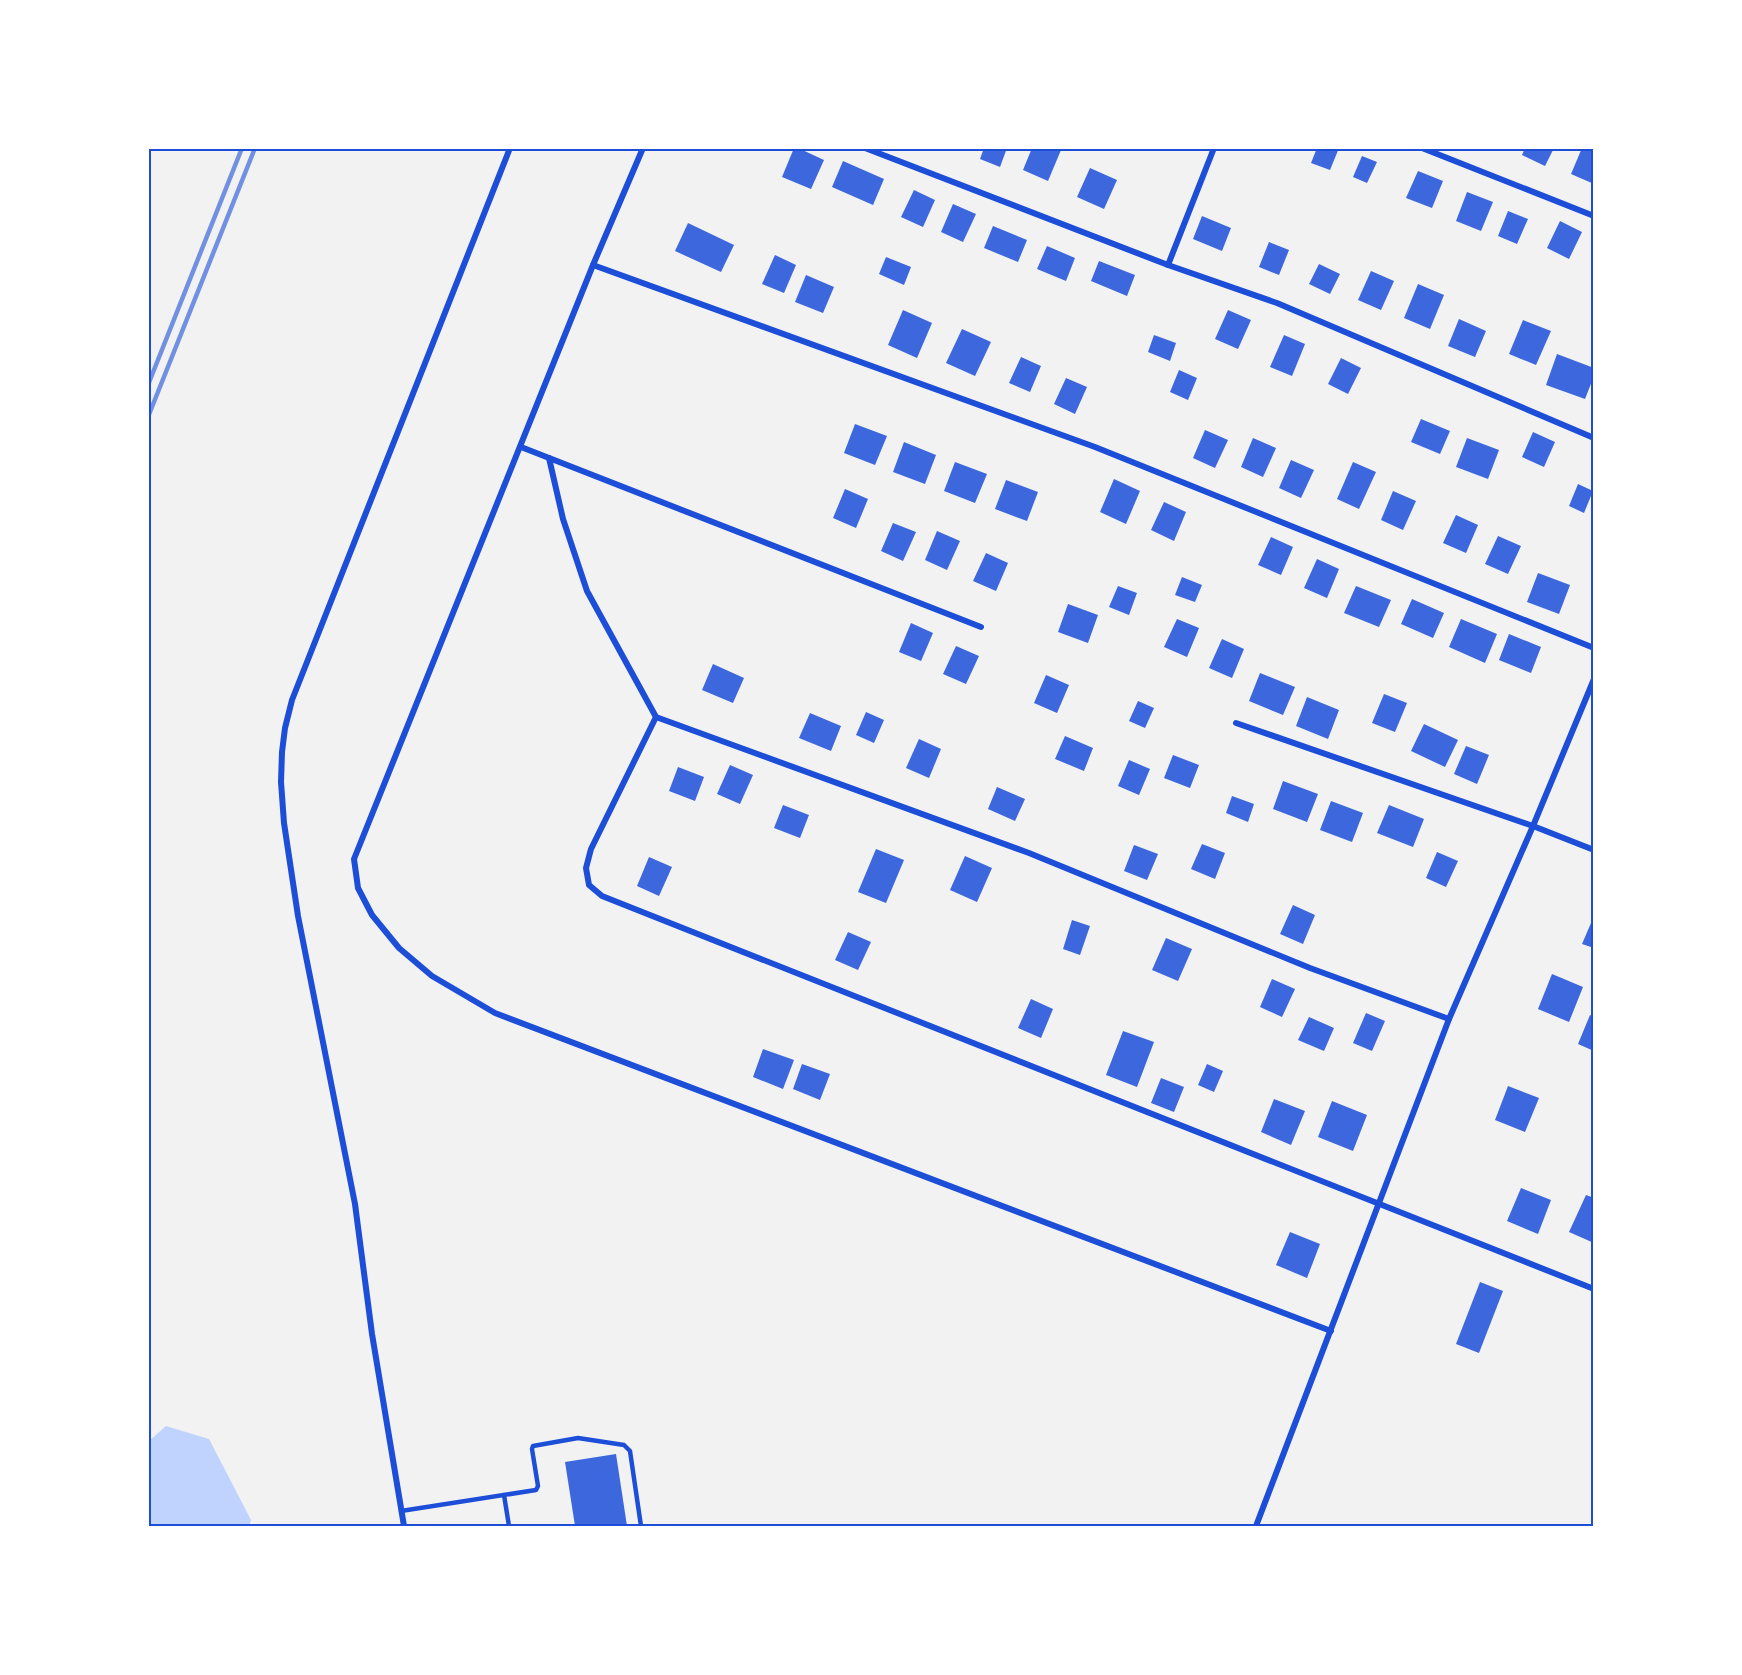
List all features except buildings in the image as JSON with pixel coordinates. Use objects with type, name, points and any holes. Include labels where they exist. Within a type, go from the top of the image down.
[{"type":"street","points":[[404,1527],[372,1334],[355,1204],[298,916],[284,822],[281,782],[282,752],[292,700],[510,148]]},
{"type":"street","points":[[643,148],[354,859],[358,888],[372,915],[399,948],[432,976],[495,1013],[1331,1331]]},
{"type":"street","points":[[865,148],[1168,265],[1277,303],[1593,438]]},
{"type":"street","points":[[1168,265],[1214,148]]},
{"type":"street","points":[[1422,148],[1593,216]]},
{"type":"street","points":[[594,265],[1095,447],[1593,648]]},
{"type":"street","points":[[521,447],[981,627]]},
{"type":"street","points":[[549,458],[562,519],[587,591],[656,717],[1029,853],[1310,968],[1449,1019]]},
{"type":"street","points":[[1256,1527],[1449,1019],[1533,826],[1593,679]]},
{"type":"street","points":[[656,717],[591,849],[586,868],[589,885],[602,896],[1593,1289]]},
{"type":"street","points":[[1236,723],[1533,826],[1593,850]]},
{"type":"lane","points":[[401,1511],[536,1490],[538,1489],[532,1449],[536,1445],[578,1438],[624,1444],[630,1451],[641,1527]]},
{"type":"lane","points":[[504,1495],[508,1527]]},
{"type":"water","points":[[166,1426],[209,1439],[251,1520],[249,1526],[149,1526],[149,1441]]},
{"type":"railway","points":[[148,385],[242,148]]},
{"type":"railway","points":[[148,417],[255,148]]}]
